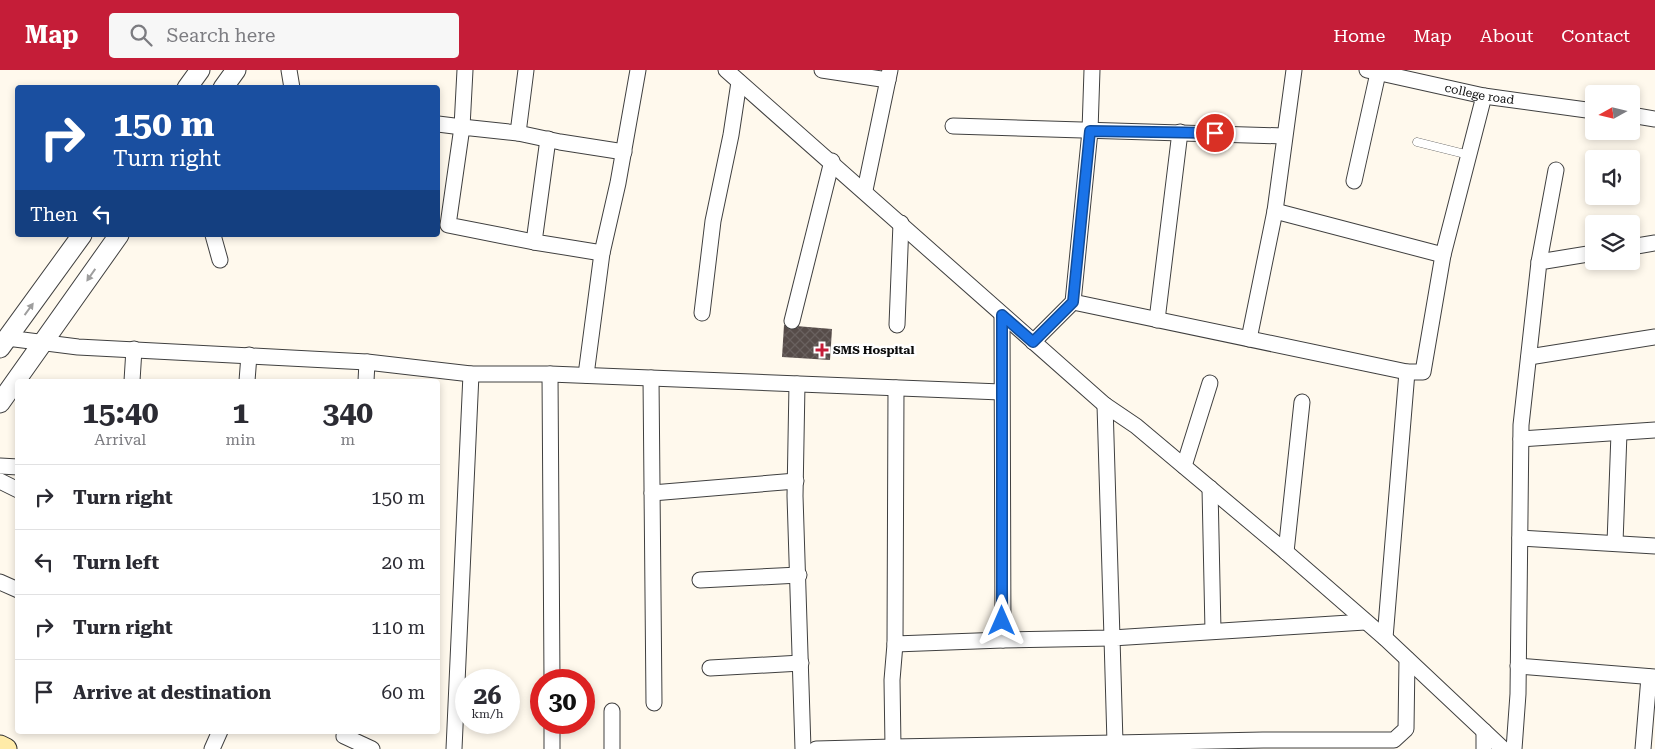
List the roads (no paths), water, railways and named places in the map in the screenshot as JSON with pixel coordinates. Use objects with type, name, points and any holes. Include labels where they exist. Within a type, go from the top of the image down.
[{"type":"main road","points":[[0,746],[6,749]]},
{"type":"street","points":[[225,85],[236,70]]},
{"type":"street","points":[[289,70],[292,85]]},
{"type":"street","points":[[465,70],[462,126],[443,224],[602,253]]},
{"type":"street","points":[[518,132],[526,70]]},
{"type":"street","points":[[586,375],[602,253],[624,152],[638,70]]},
{"type":"street","points":[[726,70],[865,190],[1002,315],[1105,405],[1136,426],[1385,638],[1503,749]]},
{"type":"street","points":[[822,70],[889,75],[865,190]]},
{"type":"street","points":[[1033,342],[1073,302],[1090,131],[1092,70]]},
{"type":"street","points":[[1249,338],[1275,211],[1294,70]]},
{"type":"street","points":[[1354,181],[1372,71]]},
{"type":"street","name":"college road","points":[[1372,71],[1484,96],[1585,110]]},
{"type":"street","points":[[702,313],[713,221],[740,82]]},
{"type":"street","points":[[1073,302],[1407,372],[1423,372],[1444,255],[1484,96]]},
{"type":"street","points":[[1640,117],[1655,118]]},
{"type":"street","points":[[440,124],[518,132],[548,140],[624,152]]},
{"type":"street","points":[[952,126],[1284,136]]},
{"type":"street","points":[[1157,320],[1180,132]]},
{"type":"street","points":[[534,242],[548,140]]},
{"type":"street","points":[[792,321],[832,161]]},
{"type":"street","points":[[1514,749],[1518,666],[1521,439],[1539,262],[1556,170]]},
{"type":"street","points":[[1275,211],[1444,255]]},
{"type":"street","points":[[897,325],[901,223]]},
{"type":"street","points":[[2,342],[81,237]]},
{"type":"street","points":[[17,379],[118,237]]},
{"type":"street","points":[[214,237],[220,260]]},
{"type":"street","points":[[1640,246],[1655,243]]},
{"type":"street","points":[[1539,262],[1585,254]]},
{"type":"street","points":[[1002,315],[1000,392],[1003,640]]},
{"type":"street","points":[[1529,357],[1655,337]]},
{"type":"street","points":[[2,342],[44,342],[78,347],[367,362],[471,374],[586,375],[1000,392]]},
{"type":"street","points":[[132,379],[134,349]]},
{"type":"street","points":[[247,379],[249,355]]},
{"type":"street","points":[[366,379],[367,362]]},
{"type":"street","points":[[1385,638],[1407,372]]},
{"type":"street","points":[[454,749],[471,374]]},
{"type":"street","points":[[550,374],[552,669]]},
{"type":"street","points":[[651,378],[654,703]]},
{"type":"street","points":[[0,403],[15,382]]},
{"type":"street","points":[[1184,466],[1210,383]]},
{"type":"street","points":[[797,384],[796,481],[803,749]]},
{"type":"street","points":[[893,747],[892,680],[895,644],[896,388]]},
{"type":"street","points":[[1286,552],[1302,402]]},
{"type":"street","points":[[1105,405],[1115,746]]},
{"type":"street","points":[[1521,439],[1655,430]]},
{"type":"street","points":[[1615,543],[1619,432]]},
{"type":"street","points":[[0,466],[15,467]]},
{"type":"street","points":[[0,481],[15,488]]},
{"type":"street","points":[[652,493],[796,481]]},
{"type":"street","points":[[1210,488],[1213,631]]},
{"type":"street","points":[[1520,538],[1655,546]]},
{"type":"street","points":[[700,580],[799,575]]},
{"type":"street","points":[[0,582],[15,589]]},
{"type":"street","points":[[895,644],[1112,638],[1365,622]]},
{"type":"street","points":[[816,749],[1115,746],[1263,740],[1394,740],[1406,728],[1407,659]]},
{"type":"street","points":[[710,668],[801,663]]},
{"type":"street","points":[[1518,666],[1652,677],[1643,749]]},
{"type":"street","points":[[612,711],[612,749]]},
{"type":"street","points":[[1484,731],[1484,749]]},
{"type":"street","points":[[212,749],[219,734]]},
{"type":"street","points":[[344,734],[344,736],[372,749]]},
{"type":"street","points":[[552,734],[552,749]]},
{"type":"lane","points":[[1417,142],[1469,155]]},
{"type":"place","name":"SMS Hospital","points":[[822,350]]}]
